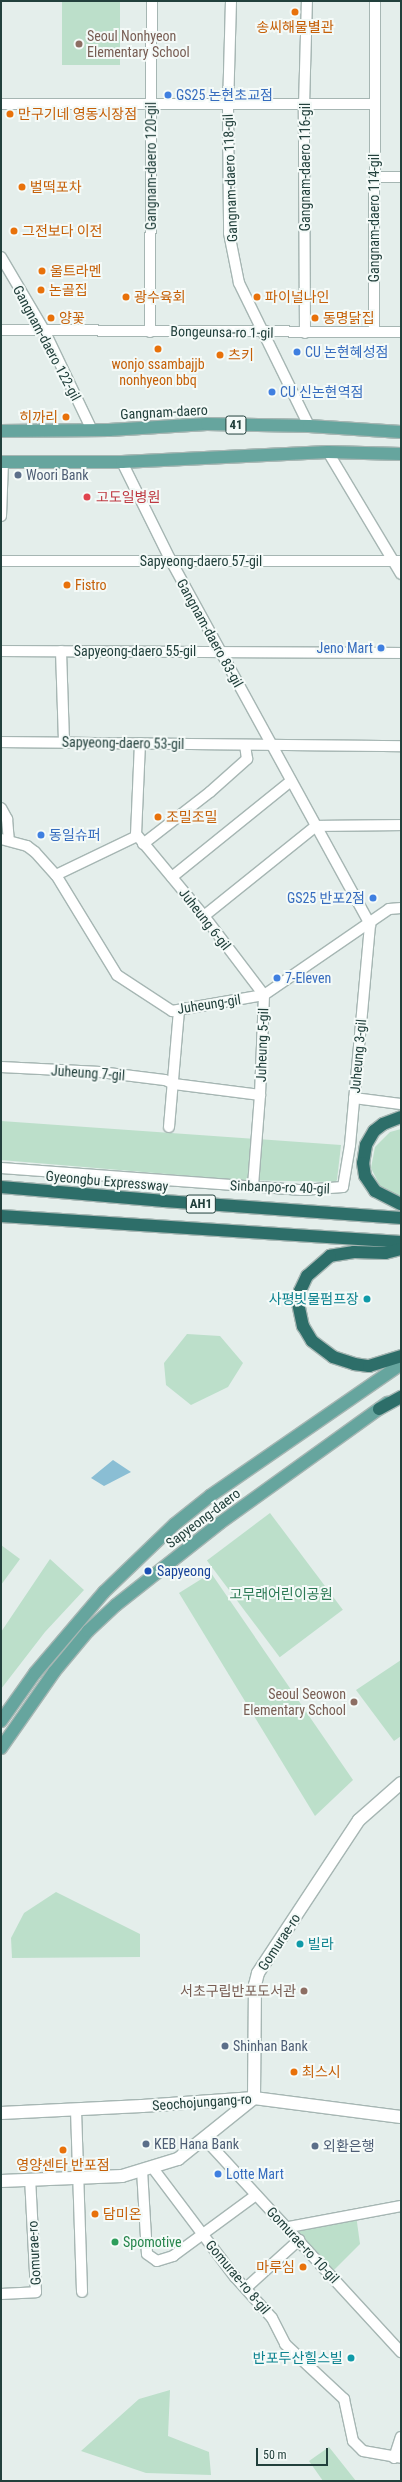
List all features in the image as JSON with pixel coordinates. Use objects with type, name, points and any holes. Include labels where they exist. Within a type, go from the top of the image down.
[{"type":"highway","points":[[401,1117],[374,1131],[366,1145],[363,1163],[365,1176],[375,1190],[401,1204]]},
{"type":"highway","name":"Gyeongbu Expressway","points":[[1,1187],[164,1202],[401,1218]]},
{"type":"highway","name":"AH1","points":[[1,1216],[401,1242]]},
{"type":"highway","points":[[401,1249],[386,1253],[354,1252],[330,1256],[307,1276],[300,1291],[298,1303],[303,1326],[312,1341],[333,1357],[354,1364],[369,1366],[401,1356]]},
{"type":"highway","points":[[379,1408],[401,1397]]},
{"type":"main road","name":"Gangnam-daero","points":[[1,431],[92,430],[207,424],[309,426],[401,432]]},
{"type":"main road","name":"41","points":[[2,462],[122,462],[328,452],[401,454]]},
{"type":"main road","points":[[1,1721],[35,1673],[104,1592],[128,1567],[210,1496],[401,1364]]},
{"type":"main road","name":"Sapyeong-daero","points":[[1,1748],[54,1672],[88,1631],[116,1605],[220,1523],[401,1393]]},
{"type":"street","name":"Gangnam-daero 120-gil","points":[[150,332],[152,1]]},
{"type":"street","name":"Gangnam-daero 118-gil","points":[[231,1],[228,106],[229,233],[239,283],[266,333],[309,426]]},
{"type":"street","name":"Gangnam-daero 116-gil","points":[[305,333],[304,106],[307,1]]},
{"type":"street","name":"Gangnam-daero 114-gil","points":[[374,332],[375,1]]},
{"type":"street","points":[[1,104],[152,104]]},
{"type":"street","name":"Gangnam-daero 118-gil","points":[[152,104],[304,106]]},
{"type":"street","points":[[304,106],[374,104]]},
{"type":"street","points":[[374,177],[401,177]]},
{"type":"street","name":"Gangnam-daero 122-gil","points":[[1,257],[44,330],[92,430]]},
{"type":"street","name":"Bongeunsa-ro 1-gil","points":[[1,330],[266,333],[401,332]]},
{"type":"street","points":[[328,452],[397,560],[401,574]]},
{"type":"street","points":[[1,516],[2,462]]},
{"type":"street","name":"Gangnam-daero 83-gil","points":[[122,462],[170,559],[370,925]]},
{"type":"street","name":"Sapyeong-daero 57-gil","points":[[1,561],[157,561],[170,559],[397,560]]},
{"type":"street","name":"Sapyeong-daero 55-gil","points":[[1,651],[401,653]]},
{"type":"street","name":"Sapyeong-daero 55-gil","points":[[61,651],[64,742]]},
{"type":"street","name":"Sapyeong-daero 53-gil","points":[[1,742],[401,746]]},
{"type":"street","points":[[140,743],[140,840]]},
{"type":"street","points":[[56,876],[140,840],[215,787],[247,759],[245,745]]},
{"type":"street","points":[[172,877],[291,781]]},
{"type":"street","points":[[1,808],[7,819],[5,839]]},
{"type":"street","points":[[204,916],[316,826],[401,825]]},
{"type":"street","name":"Juheung-gil","points":[[5,839],[35,852],[56,876],[117,975],[172,1011],[264,995],[370,925],[389,909],[401,908]]},
{"type":"street","name":"Juheung 6-gil","points":[[140,840],[204,916],[264,995]]},
{"type":"street","name":"Juheung 3-gil","points":[[343,1187],[354,1098],[370,925]]},
{"type":"street","name":"Juheung 5-gil","points":[[253,1188],[260,1095],[264,995]]},
{"type":"street","points":[[169,1127],[174,1084],[179,1010]]},
{"type":"street","name":"Juheung 7-gil","points":[[1,1067],[87,1071],[165,1080],[174,1084]]},
{"type":"street","name":"Juheung 5-gil","points":[[174,1084],[260,1095]]},
{"type":"street","points":[[354,1098],[401,1104]]},
{"type":"street","name":"Sinbanpo-ro 40-gil","points":[[1,1168],[253,1188],[302,1190],[343,1187]]},
{"type":"street","name":"Gomurae-ro","points":[[254,2098],[255,1985],[258,1973],[359,1820],[401,1784]]},
{"type":"street","points":[[1,2181],[122,2176],[178,2159],[254,2098]]},
{"type":"street","name":"Seochojungang-ro","points":[[1,2113],[76,2110],[254,2098],[401,2117]]},
{"type":"street","points":[[76,2110],[82,2292]]},
{"type":"street","name":"Gomurae-ro 10-gil","points":[[204,2138],[256,2195],[289,2227],[299,2240],[401,2352]]},
{"type":"street","points":[[147,2168],[147,2254],[157,2261],[173,2256],[256,2195]]},
{"type":"street","name":"Gomurae-ro 8-gil","points":[[147,2168],[272,2318],[276,2331],[285,2344],[344,2398],[353,2441],[363,2451],[398,2458]]},
{"type":"street","name":"Gomurae-ro","points":[[1,2294],[36,2292],[30,2180]]},
{"type":"street","points":[[289,2227],[401,2206]]},
{"type":"street","points":[[246,2288],[299,2240]]},
{"type":"street","points":[[398,2458],[401,2437]]},
{"type":"green space","points":[[62,1],[120,1],[120,65],[62,65]]},
{"type":"green space","points":[[1,1121],[341,1145],[337,1180],[335,1182],[238,1180],[1,1160]]},
{"type":"green space","points":[[401,1129],[401,1200],[381,1188],[371,1168],[375,1147],[390,1132]]},
{"type":"green space","points":[[187,1334],[220,1336],[243,1363],[228,1387],[191,1405],[166,1385],[164,1363]]},
{"type":"green space","name":"고무래어린이공원","points":[[270,1513],[343,1610],[280,1657],[207,1561]]},
{"type":"green space","points":[[1,1545],[20,1559],[1,1585]]},
{"type":"green space","points":[[50,1559],[84,1590],[45,1632],[1,1689],[1,1632]]},
{"type":"green space","points":[[211,1573],[353,1780],[315,1816],[179,1593]]},
{"type":"green space","points":[[401,1660],[401,1736],[394,1741],[356,1690]]},
{"type":"green space","points":[[56,1892],[140,1934],[140,1957],[12,1958],[11,1938],[24,1913]]},
{"type":"green space","points":[[356,2215],[360,2244],[330,2274],[289,2227]]},
{"type":"green space","points":[[170,2390],[168,2436],[209,2452],[211,2475],[146,2473],[81,2451],[139,2399]]},
{"type":"green space","points":[[329,2447],[356,2481],[323,2481],[309,2461]]},
{"type":"water","points":[[113,1460],[131,1472],[104,1486],[91,1478]]},
{"type":"place","name":"송씨해물별관","points":[[295,12]]},
{"type":"place","name":"Seoul Nonhyeon Elementary School","points":[[79,44]]},
{"type":"place","name":"GS25 논현초교점","points":[[168,95]]},
{"type":"place","name":"만구기네 영동시장점","points":[[10,114]]},
{"type":"place","name":"벌떡포차","points":[[22,187]]},
{"type":"place","name":"그전보다 이전","points":[[14,231]]},
{"type":"place","name":"울트라멘","points":[[42,271]]},
{"type":"place","name":"논골집","points":[[41,290]]},
{"type":"place","name":"광수육회","points":[[126,297]]},
{"type":"place","name":"파이널나인","points":[[257,297]]},
{"type":"place","name":"양꽃","points":[[51,318]]},
{"type":"place","name":"동명닭집","points":[[315,318]]},
{"type":"place","name":"wonjo ssambajjb nonhyeon bbq","points":[[158,349]]},
{"type":"place","name":"CU 논현혜성점","points":[[297,352]]},
{"type":"place","name":"츠키","points":[[220,355]]},
{"type":"place","name":"CU 신논현역점","points":[[272,392]]},
{"type":"place","name":"히까리","points":[[66,417]]},
{"type":"place","name":"Woori Bank","points":[[18,475]]},
{"type":"place","name":"고도일병원","points":[[87,497]]},
{"type":"place","name":"Fistro","points":[[67,585]]},
{"type":"place","name":"Jeno Mart","points":[[381,648]]},
{"type":"place","name":"조밀조밀","points":[[158,817]]},
{"type":"place","name":"동일슈퍼","points":[[41,835]]},
{"type":"place","name":"GS25 반포2점","points":[[373,898]]},
{"type":"place","name":"7-Eleven","points":[[277,978]]},
{"type":"place","name":"사평빗물펌프장","points":[[367,1299]]},
{"type":"place","name":"Sapyeong","points":[[148,1571]]},
{"type":"place","name":"Seoul Seowon Elementary School","points":[[354,1702]]},
{"type":"place","name":"빌라","points":[[300,1944]]},
{"type":"place","name":"서초구립반포도서관","points":[[304,1991]]},
{"type":"place","name":"Shinhan Bank","points":[[225,2046]]},
{"type":"place","name":"최스시","points":[[294,2072]]},
{"type":"place","name":"KEB Hana Bank","points":[[146,2144]]},
{"type":"place","name":"외환은행","points":[[315,2146]]},
{"type":"place","name":"영양센타 반포점","points":[[63,2150]]},
{"type":"place","name":"Lotte Mart","points":[[218,2174]]},
{"type":"place","name":"담미온","points":[[95,2214]]},
{"type":"place","name":"Spomotive","points":[[115,2242]]},
{"type":"place","name":"마루심","points":[[303,2267]]},
{"type":"place","name":"반포두산힐스빌","points":[[351,2358]]}]
